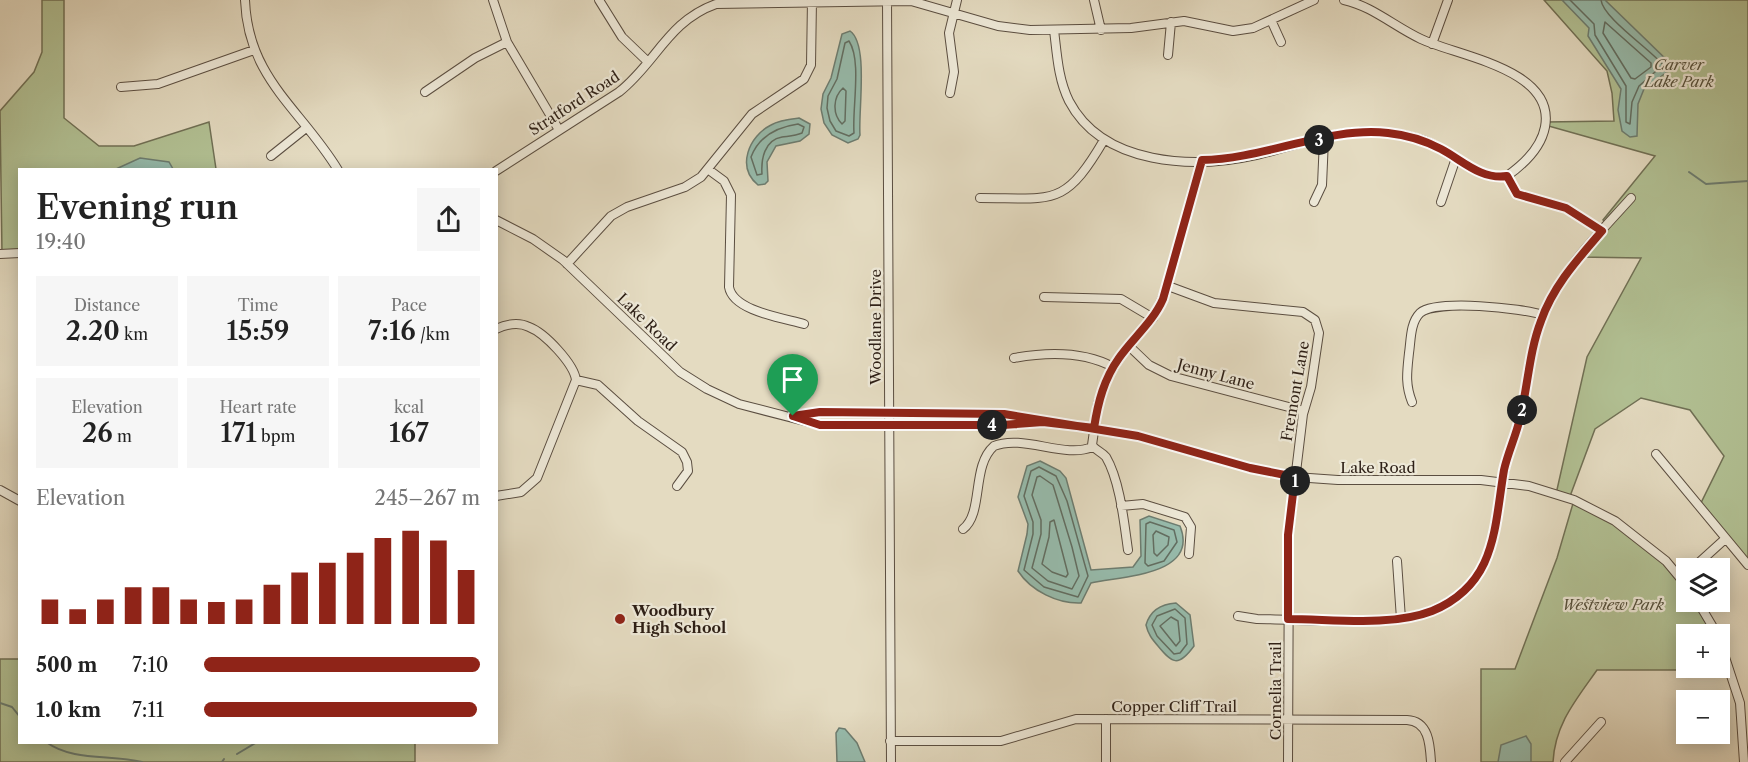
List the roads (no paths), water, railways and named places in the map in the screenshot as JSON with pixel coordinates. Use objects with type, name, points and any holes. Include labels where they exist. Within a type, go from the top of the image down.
[{"type":"street","points":[[245,0],[249,33],[267,78],[336,168]]},
{"type":"street","points":[[493,0],[507,42],[559,130]]},
{"type":"street","points":[[599,0],[622,37],[647,62]]},
{"type":"street","points":[[950,93],[954,72],[948,42],[957,0]]},
{"type":"street","points":[[1094,0],[1101,30]]},
{"type":"street","name":"Stratford Road","points":[[498,170],[619,92],[678,26],[690,15],[715,2],[911,1],[998,26],[1054,30],[1101,30],[1171,22],[1194,23],[1233,31],[1253,28],[1314,0]]},
{"type":"street","points":[[1054,30],[1058,67],[1067,97],[1087,125],[1104,140],[1132,153],[1202,160],[1247,157],[1365,132],[1395,134],[1427,142],[1488,177],[1507,176],[1527,160],[1540,141],[1546,122],[1543,104],[1529,86],[1506,69],[1432,44],[1345,0]]},
{"type":"street","points":[[1432,44],[1448,0]]},
{"type":"street","points":[[567,264],[611,216],[627,207],[694,183],[709,170],[752,114],[798,85],[809,72],[812,57],[812,1]]},
{"type":"street","name":"Woodlane Drive","points":[[886,1],[891,762]]},
{"type":"street","points":[[1271,20],[1281,42]]},
{"type":"street","points":[[1168,55],[1171,22]]},
{"type":"street","points":[[425,92],[475,58],[507,42]]},
{"type":"street","points":[[121,87],[158,84],[254,50]]},
{"type":"street","points":[[271,156],[306,128]]},
{"type":"street","points":[[1314,201],[1322,185],[1324,139]]},
{"type":"street","points":[[980,198],[1041,198],[1061,193],[1078,181],[1104,140]]},
{"type":"street","points":[[1441,202],[1456,158]]},
{"type":"street","points":[[1092,447],[1102,390],[1113,367],[1153,318],[1168,286],[1202,160]]},
{"type":"street","points":[[709,170],[724,181],[731,195],[729,287],[731,295],[742,305],[804,324]]},
{"type":"street","points":[[1507,176],[1517,194],[1566,208],[1602,231]]},
{"type":"street","points":[[1238,616],[1288,619],[1401,619],[1422,614],[1444,604],[1459,594],[1479,573],[1496,535],[1508,456],[1521,418],[1534,342],[1543,315],[1565,275],[1631,198]]},
{"type":"street","name":"Lake Road","points":[[498,221],[533,238],[567,264],[670,363],[694,381],[740,404],[793,416],[820,425],[1003,425],[1043,422]]},
{"type":"street","points":[[0,254],[18,253]]},
{"type":"street","name":"Fremont Lane","points":[[1168,286],[1214,303],[1265,306],[1303,312],[1311,316],[1318,326],[1312,385],[1304,411],[1295,477]]},
{"type":"street","points":[[1044,297],[1121,299],[1153,318]]},
{"type":"street","points":[[1412,402],[1406,382],[1413,328],[1423,311],[1437,307],[1502,307],[1543,315]]},
{"type":"street","points":[[498,328],[515,324],[535,330],[570,364],[576,380],[537,478],[521,492],[498,496]]},
{"type":"street","name":"Jenny Lane","points":[[1129,346],[1149,365],[1171,376],[1304,411]]},
{"type":"street","points":[[1014,358],[1044,353],[1083,356],[1113,367]]},
{"type":"street","points":[[576,380],[598,385],[644,426],[682,452],[687,459],[688,471],[677,486]]},
{"type":"street","name":"Lake Road","points":[[793,416],[820,412],[1004,414],[1161,441],[1250,468],[1295,477],[1338,480],[1503,482],[1556,494],[1600,513],[1649,546],[1676,571]]},
{"type":"street","points":[[963,529],[972,519],[982,470],[994,446],[1013,443],[1079,450],[1092,447]]},
{"type":"street","points":[[1092,447],[1106,459],[1121,506],[1128,550]]},
{"type":"street","points":[[1656,454],[1748,565]]},
{"type":"street","name":"Cornelia Trail","points":[[1288,762],[1288,535],[1295,477]]},
{"type":"street","points":[[0,490],[18,500]]},
{"type":"street","points":[[1121,506],[1143,504],[1185,517],[1191,527],[1189,554]]},
{"type":"street","points":[[1704,558],[1725,539]]},
{"type":"street","points":[[1396,561],[1401,619]]},
{"type":"street","points":[[1730,673],[1740,703],[1744,762]]},
{"type":"street","points":[[1106,719],[1106,762]]},
{"type":"street","name":"Copper Cliff Trail","points":[[890,741],[1000,741],[1063,721],[1106,719],[1415,721],[1425,730],[1431,762]]},
{"type":"street","points":[[1565,762],[1601,722]]},
{"type":"water","points":[[1562,0],[1605,0],[1674,67],[1644,89],[1638,104],[1637,136],[1630,137],[1622,131],[1618,110],[1621,89],[1588,36],[1589,28]]},
{"type":"water","points":[[850,31],[856,38],[861,64],[860,135],[858,139],[848,143],[832,135],[824,123],[821,109],[823,94],[831,78],[842,34]]},
{"type":"water","points":[[799,118],[810,124],[809,134],[800,141],[776,146],[767,162],[768,181],[758,185],[751,178],[748,170],[748,152],[751,144],[763,130],[771,125]]},
{"type":"water","points":[[140,158],[169,162],[172,168],[118,168]]},
{"type":"water","points":[[1040,461],[1060,471],[1066,478],[1091,570],[1133,567],[1141,556],[1140,520],[1149,516],[1180,526],[1183,543],[1179,555],[1154,571],[1091,583],[1081,603],[1054,599],[1030,585],[1018,571],[1028,524],[1018,497],[1027,466]]},
{"type":"water","points":[[1176,603],[1190,615],[1194,646],[1184,658],[1175,661],[1167,656],[1156,643],[1146,625],[1150,616],[1157,609]]},
{"type":"water","points":[[839,728],[845,729],[857,743],[865,762],[837,762],[836,733]]},
{"type":"water","points":[[1526,736],[1531,744],[1531,762],[1498,762],[1501,745]]},
{"type":"waterway","points":[[1689,172],[1706,184],[1748,181]]},
{"type":"waterway","points":[[0,703],[12,707],[18,714]]},
{"type":"waterway","points":[[50,744],[80,755],[142,762]]},
{"type":"waterway","points":[[237,754],[254,744]]},
{"type":"place","name":"Woodbury High School","points":[[620,619]]},
{"type":"park label","name":"Carver Lake Park","points":[[1679,72]]},
{"type":"park label","name":"Westview Park","points":[[1613,604]]}]
